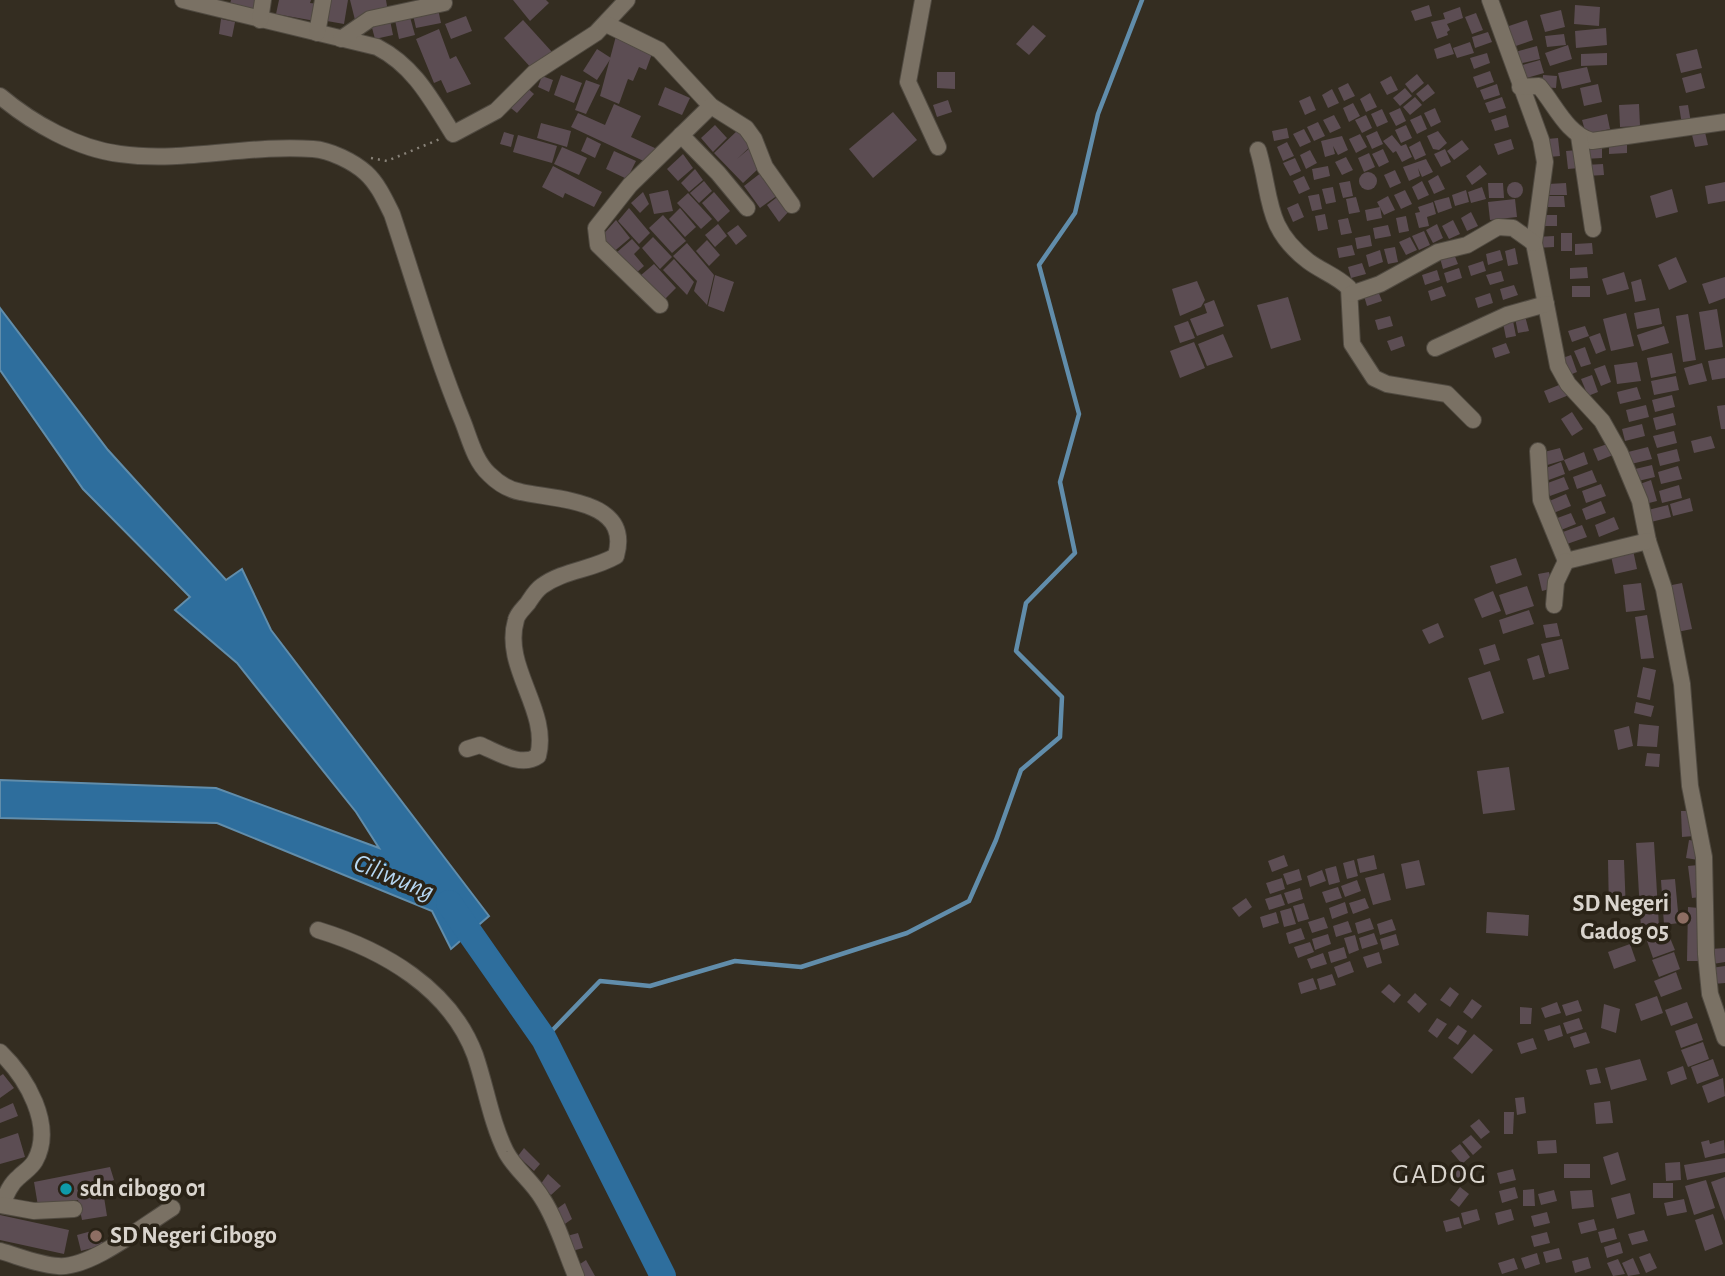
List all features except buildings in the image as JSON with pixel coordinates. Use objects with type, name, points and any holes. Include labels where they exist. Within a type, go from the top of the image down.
[{"type":"street","points":[[260,20],[263,0]]},
{"type":"street","points":[[317,33],[323,0]]},
{"type":"street","points":[[194,2],[377,47],[397,57],[423,86],[453,134],[496,111],[534,73],[606,24],[627,0]]},
{"type":"street","points":[[923,0],[908,82],[928,119],[938,147]]},
{"type":"street","points":[[1490,0],[1520,87],[1538,128],[1545,162],[1534,243],[1558,366],[1568,384],[1594,409],[1612,437],[1640,501],[1648,541],[1664,589],[1678,656],[1685,710],[1687,772],[1704,858],[1706,954],[1710,994],[1725,1038]]},
{"type":"street","points":[[341,39],[370,19],[444,3]]},
{"type":"street","points":[[606,24],[659,50],[711,106],[739,123],[752,135],[765,167],[792,205]]},
{"type":"street","points":[[1520,87],[1539,86],[1579,136],[1593,229]]},
{"type":"street","points":[[0,96],[87,147],[121,155],[315,149],[346,160],[366,173],[392,214],[449,389],[480,466],[497,482],[519,492],[580,501],[599,510],[614,526],[620,543],[616,556],[603,564],[568,572],[540,587],[516,620],[515,659],[537,718],[541,743],[538,756],[530,761],[519,760],[480,745],[467,749]]},
{"type":"street","points":[[660,305],[601,249],[595,234],[605,214],[630,185],[711,106]]},
{"type":"street","points":[[1579,136],[1600,141],[1724,122]]},
{"type":"street","points":[[681,135],[747,208]]},
{"type":"street","points":[[1258,150],[1271,214],[1277,227],[1305,259],[1343,281],[1351,294],[1349,328],[1352,344],[1374,378],[1387,384],[1447,394],[1473,420]]},
{"type":"street","points":[[1351,294],[1380,284],[1438,252],[1467,245],[1498,227],[1513,228],[1534,243]]},
{"type":"street","points":[[1435,348],[1507,315],[1546,304]]},
{"type":"street","points":[[1538,452],[1541,500],[1566,561],[1556,582],[1554,605]]},
{"type":"street","points":[[1566,561],[1648,541]]},
{"type":"street","points":[[318,930],[347,939],[382,956],[426,985],[447,1007],[473,1051],[507,1153],[544,1200],[576,1276]]},
{"type":"street","points":[[0,1052],[18,1069],[34,1103],[40,1134],[36,1160],[13,1182],[1,1205],[34,1211],[74,1209]]},
{"type":"street","points":[[0,1251],[58,1266],[69,1265],[94,1256],[172,1208]]},
{"type":"path","points":[[346,160],[374,158],[387,161],[453,134]]},
{"type":"water","points":[[0,308],[108,450],[226,580],[242,569],[271,630],[489,916],[451,949],[432,911],[217,823],[0,818],[0,780],[216,788],[379,848],[356,812],[237,663],[175,610],[190,597],[83,489],[0,370]]},
{"type":"waterway","points":[[544,1039],[600,981],[650,986],[735,961],[801,967],[907,933],[969,901],[996,840],[1021,770],[1060,737],[1062,697],[1016,651],[1026,603],[1075,553],[1060,482],[1079,414],[1039,265],[1075,213],[1098,114],[1142,0]]},
{"type":"waterway","name":"Ciliwung","points":[[449,903],[544,1039],[663,1276]]},
{"type":"place","name":"SD Negeri Gadog 05","points":[[1683,918]]},
{"type":"place","name":"sdn cibogo 01","points":[[66,1189]]},
{"type":"place","name":"SD Negeri Cibogo","points":[[96,1236]]},
{"type":"district","name":"GADOG","points":[[1440,1175]]}]
